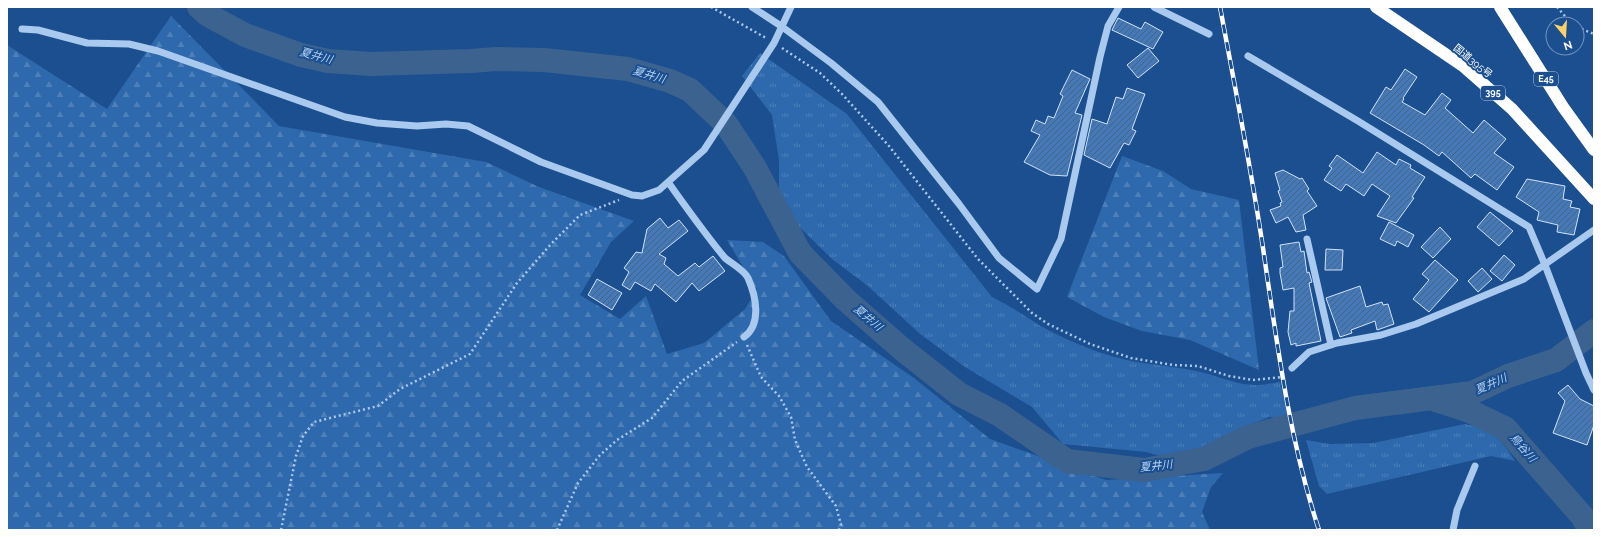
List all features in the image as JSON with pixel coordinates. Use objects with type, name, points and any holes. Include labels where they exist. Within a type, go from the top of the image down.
[{"type":"highway","name":"国道395号","points":[[1376,7],[1463,66],[1512,110],[1594,199]]},
{"type":"highway","name":"E45","points":[[1500,7],[1563,107],[1594,150]]},
{"type":"street","points":[[752,7],[781,26],[831,63],[878,102],[959,204],[999,258],[1037,289],[1061,240],[1108,26],[1120,7]]},
{"type":"street","points":[[22,29],[38,30],[87,43],[129,44],[158,51],[345,117],[385,124],[416,126],[446,124],[468,126],[541,162],[632,195],[642,196],[659,190],[704,150],[774,43],[791,7]]},
{"type":"street","points":[[1154,7],[1209,34]]},
{"type":"street","points":[[1248,56],[1358,121],[1528,227],[1545,265],[1586,373],[1594,390]]},
{"type":"street","points":[[668,182],[726,258],[748,277],[756,308],[756,317],[749,333],[744,337]]},
{"type":"street","points":[[1292,368],[1309,352],[1331,345],[1381,335],[1416,324],[1524,279],[1594,230]]},
{"type":"street","points":[[1307,240],[1331,345]]},
{"type":"street","points":[[1453,530],[1457,510],[1475,466]]},
{"type":"path","points":[[711,7],[774,43],[820,73],[842,94],[889,146],[978,259],[1032,314],[1048,324],[1090,344],[1131,358],[1173,365],[1198,366],[1230,376],[1253,380],[1282,377]]},
{"type":"path","points":[[1557,7],[1565,16]]},
{"type":"path","points":[[281,530],[296,456],[303,436],[314,422],[378,406],[400,389],[470,354],[517,283],[550,244],[580,215],[632,195]]},
{"type":"path","points":[[557,530],[578,483],[600,454],[617,440],[652,418],[682,381],[744,337],[761,377],[778,396],[791,417],[795,440],[807,467],[836,506],[841,525],[839,530]]},
{"type":"green space","points":[[171,16],[279,126],[486,162],[539,187],[634,221],[611,242],[580,295],[620,319],[646,296],[667,354],[704,343],[745,309],[757,290],[727,240],[763,242],[784,256],[831,321],[914,378],[990,439],[1106,480],[1223,473],[1211,487],[1202,512],[1210,530],[7,530],[7,45],[107,109]]},
{"type":"green space","points":[[760,53],[847,114],[992,297],[1057,334],[1086,347],[1115,357],[1135,362],[1196,371],[1242,384],[1261,385],[1280,382],[1289,420],[1270,417],[1254,423],[1209,450],[1171,459],[1146,452],[1063,444],[1032,407],[965,367],[920,334],[868,286],[832,259],[783,211],[779,196],[779,160],[772,115],[742,76]]},
{"type":"green space","points":[[1122,156],[1163,171],[1191,189],[1239,200],[1259,370],[1190,340],[1142,331],[1104,317],[1067,297]]},
{"type":"green space","points":[[1465,424],[1490,432],[1505,446],[1515,461],[1491,456],[1327,494],[1319,486],[1306,440],[1330,444],[1373,443]]},
{"type":"building","points":[[1118,18],[1141,29],[1145,22],[1163,32],[1153,49],[1112,30]]},
{"type":"building","points":[[1148,48],[1159,61],[1138,78],[1127,65]]},
{"type":"building","points":[[1405,69],[1417,77],[1403,98],[1404,99],[1402,102],[1425,115],[1442,93],[1451,100],[1445,108],[1473,133],[1484,120],[1506,139],[1494,153],[1514,167],[1497,190],[1475,174],[1471,178],[1442,152],[1439,156],[1424,145],[1370,113],[1386,87],[1391,90]]},
{"type":"building","points":[[1072,70],[1090,79],[1075,113],[1082,115],[1067,176],[1050,175],[1024,162],[1040,135],[1031,131],[1036,120],[1045,124],[1048,116],[1054,118],[1063,96],[1060,94]]},
{"type":"building","points":[[1127,88],[1145,94],[1132,129],[1136,131],[1129,145],[1124,143],[1110,168],[1084,155],[1092,119],[1107,124],[1116,97],[1123,99]]},
{"type":"building","points":[[1377,152],[1396,165],[1399,159],[1411,165],[1410,168],[1425,177],[1412,197],[1414,198],[1396,223],[1377,216],[1390,196],[1372,184],[1364,196],[1346,184],[1341,191],[1324,180],[1332,168],[1329,166],[1337,155],[1363,173]]},
{"type":"building","points":[[1283,170],[1300,179],[1302,178],[1309,189],[1307,191],[1317,206],[1303,215],[1306,230],[1296,232],[1288,217],[1276,223],[1270,210],[1281,206],[1280,203],[1282,202],[1278,191],[1280,190],[1275,173]]},
{"type":"building","points":[[1527,179],[1565,186],[1563,199],[1572,201],[1570,207],[1580,209],[1574,235],[1557,232],[1558,225],[1537,220],[1539,212],[1516,197]]},
{"type":"building","points":[[1490,212],[1513,231],[1499,246],[1477,227]]},
{"type":"building","points":[[660,218],[668,228],[679,220],[688,231],[659,254],[666,258],[664,264],[678,276],[695,263],[699,267],[713,256],[725,271],[699,291],[692,283],[676,302],[655,284],[651,291],[635,282],[630,290],[622,285],[629,272],[624,268],[636,252],[642,253],[647,229]]},
{"type":"building","points":[[1389,222],[1414,235],[1408,247],[1397,241],[1395,246],[1380,239]]},
{"type":"building","points":[[1440,227],[1451,239],[1433,258],[1421,247]]},
{"type":"building","points":[[1299,242],[1301,252],[1304,251],[1307,273],[1309,272],[1312,282],[1309,283],[1321,341],[1296,346],[1296,343],[1291,345],[1288,332],[1290,311],[1294,311],[1294,288],[1283,290],[1280,273],[1280,268],[1283,267],[1280,245]]},
{"type":"building","points":[[1326,249],[1343,250],[1342,270],[1325,270]]},
{"type":"building","points":[[1504,255],[1515,265],[1502,281],[1490,271]]},
{"type":"building","points":[[1435,260],[1458,280],[1429,312],[1413,299],[1429,280],[1422,274]]},
{"type":"building","points":[[1482,268],[1492,279],[1478,292],[1468,281]]},
{"type":"building","points":[[597,279],[622,293],[612,310],[588,295]]},
{"type":"building","points":[[1360,286],[1366,307],[1382,302],[1383,305],[1388,304],[1394,324],[1377,330],[1375,321],[1351,330],[1352,333],[1340,337],[1326,298]]},
{"type":"building","points":[[1568,385],[1580,399],[1594,406],[1594,425],[1587,445],[1553,433],[1565,401],[1558,393]]},
{"type":"waterway","name":"夏井川","points":[[199,7],[208,15],[245,35],[301,55],[328,61],[371,64],[496,59],[544,60],[628,69],[670,81],[690,90],[726,124],[755,168],[800,253],[846,300],[902,349],[959,394],[1000,415],[1067,461],[1144,470],[1204,459],[1248,437],[1355,408],[1472,393],[1508,376],[1556,360],[1594,331]]},
{"type":"waterway","name":"鳥谷川","points":[[1436,400],[1467,410],[1505,428],[1582,516],[1590,530]]},
{"type":"railway","points":[[1220,7],[1243,128],[1285,390],[1300,461],[1319,530]]}]
